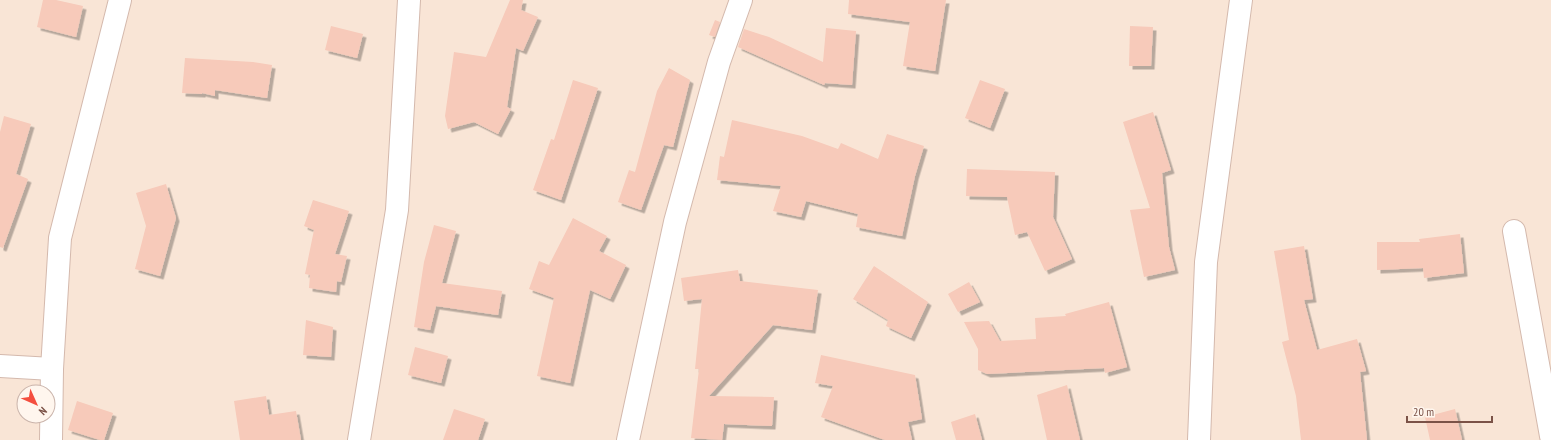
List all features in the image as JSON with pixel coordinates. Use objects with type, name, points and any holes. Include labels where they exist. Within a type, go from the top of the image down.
[{"type":"street","points":[[51,440],[52,369],[60,238],[120,0]]},
{"type":"street","points":[[358,440],[398,210],[409,0]]},
{"type":"street","points":[[628,440],[675,222],[719,62],[741,0]]},
{"type":"street","points":[[1199,440],[1206,262],[1241,0]]},
{"type":"street","points":[[1514,231],[1551,436]]},
{"type":"street","points":[[0,366],[52,369]]},
{"type":"shaded area","points":[[0,0],[1551,0],[1551,440],[0,440]]},
{"type":"building","points":[[43,0],[56,0],[83,6],[76,37],[37,27]]},
{"type":"building","points":[[510,0],[523,0],[521,10],[538,17],[523,51],[516,48],[507,107],[511,109],[498,134],[474,122],[448,129],[445,116],[454,52],[486,57]]},
{"type":"building","points":[[849,0],[946,0],[935,71],[903,66],[910,22],[848,14]]},
{"type":"building","points":[[715,20],[720,22],[715,37],[709,35]]},
{"type":"building","points":[[331,26],[363,34],[357,58],[325,50]]},
{"type":"building","points":[[1130,26],[1153,27],[1151,66],[1129,66]]},
{"type":"building","points":[[826,28],[856,31],[852,85],[825,83],[824,85],[738,47],[744,29],[769,37],[823,62]]},
{"type":"building","points":[[185,58],[253,62],[272,65],[267,98],[215,90],[215,96],[202,93],[182,93]]},
{"type":"building","points":[[669,68],[690,80],[673,147],[664,145],[641,210],[618,202],[629,170],[635,172],[657,91]]},
{"type":"building","points":[[573,80],[598,88],[561,200],[533,190],[551,139],[554,140]]},
{"type":"building","points":[[980,80],[1005,89],[990,128],[965,118]]},
{"type":"building","points":[[1153,112],[1171,170],[1162,173],[1169,247],[1175,270],[1144,277],[1130,210],[1150,208],[1123,122]]},
{"type":"building","points":[[4,116],[31,124],[16,174],[28,179],[3,248],[0,247],[0,132]]},
{"type":"building","points":[[732,120],[802,136],[838,149],[841,143],[878,159],[887,134],[924,146],[915,176],[902,236],[856,227],[858,214],[806,201],[801,217],[773,211],[781,186],[717,180],[720,156],[724,157]]},
{"type":"building","points":[[967,169],[1055,172],[1053,217],[1072,259],[1045,271],[1027,232],[1015,235],[1007,197],[966,196]]},
{"type":"building","points":[[166,184],[176,218],[160,276],[135,269],[146,226],[136,193]]},
{"type":"building","points":[[313,200],[349,211],[335,254],[347,256],[341,282],[337,281],[336,292],[309,288],[310,275],[305,274],[314,230],[304,226]]},
{"type":"building","points":[[573,218],[607,236],[599,251],[626,265],[610,299],[590,290],[570,383],[537,376],[554,298],[529,289],[539,261],[549,265]]},
{"type":"building","points":[[434,225],[456,231],[442,283],[502,291],[498,315],[436,306],[430,330],[414,327],[424,262]]},
{"type":"building","points":[[1460,234],[1464,273],[1424,278],[1423,268],[1377,270],[1377,242],[1420,242],[1419,239]]},
{"type":"building","points":[[1304,246],[1313,299],[1304,300],[1317,350],[1357,339],[1366,371],[1360,372],[1367,440],[1301,440],[1296,396],[1282,342],[1289,340],[1274,251]]},
{"type":"building","points":[[874,266],[928,302],[911,338],[886,326],[888,320],[853,299]]},
{"type":"building","points":[[738,270],[740,281],[818,290],[812,330],[773,325],[709,396],[774,397],[772,426],[724,424],[722,440],[691,438],[699,369],[695,369],[702,299],[684,301],[681,278]]},
{"type":"building","points":[[969,282],[980,302],[958,312],[948,294]]},
{"type":"building","points":[[1109,302],[1127,367],[1105,373],[1104,368],[987,374],[978,370],[978,349],[964,322],[989,321],[1000,341],[1036,339],[1035,318],[1066,316],[1065,314]]},
{"type":"building","points":[[306,320],[333,327],[331,357],[303,355]]},
{"type":"building","points":[[415,347],[448,356],[441,383],[408,375]]},
{"type":"building","points":[[821,355],[915,375],[922,419],[908,422],[912,440],[885,440],[821,417],[833,386],[815,383]]},
{"type":"building","points":[[1067,385],[1080,440],[1047,440],[1037,395]]},
{"type":"building","points":[[266,396],[269,415],[296,411],[301,440],[240,440],[234,401]]},
{"type":"building","points":[[77,401],[113,413],[104,440],[68,430]]},
{"type":"building","points":[[454,409],[485,419],[478,440],[443,440]]},
{"type":"building","points":[[1455,409],[1462,440],[1430,440],[1425,417]]},
{"type":"building","points":[[975,414],[982,440],[956,440],[951,422]]}]
